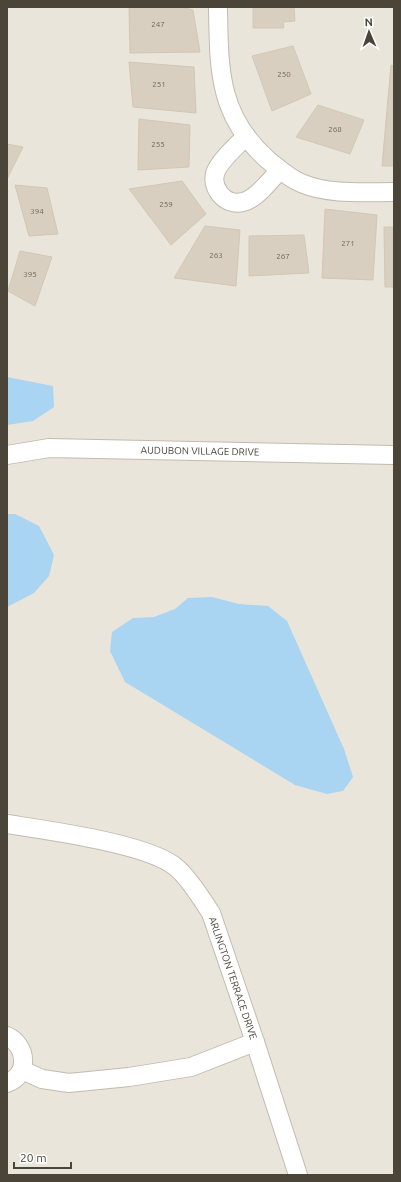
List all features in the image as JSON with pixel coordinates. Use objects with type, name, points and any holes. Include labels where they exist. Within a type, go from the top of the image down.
[{"type":"street","points":[[218,7],[219,61],[223,88],[232,112],[246,136],[260,152],[280,170],[301,183],[325,189],[350,192],[394,192]]},
{"type":"street","points":[[246,136],[217,168],[215,184],[223,198],[230,202],[242,202],[252,198],[280,170]]},
{"type":"street","name":"AUDUBON VILLAGE DRIVE","points":[[7,455],[48,448],[394,455]]},
{"type":"street","name":"ARLINGTON TERRACE DRIVE","points":[[7,824],[136,848],[164,859],[178,868],[200,895],[211,913],[298,1175]]},
{"type":"street","points":[[7,1036],[19,1044],[23,1052],[24,1061],[22,1070],[17,1077],[7,1083]]},
{"type":"street","points":[[22,1070],[42,1079],[69,1083],[129,1077],[191,1067],[255,1042]]},
{"type":"shaded area","points":[[7,7],[394,7],[394,1175],[7,1175]]},
{"type":"water","points":[[7,377],[53,386],[54,407],[33,421],[7,425]]},
{"type":"water","points":[[7,514],[15,514],[39,526],[54,555],[49,576],[34,593],[7,607]]},
{"type":"water","points":[[212,597],[239,604],[268,606],[287,621],[344,749],[353,777],[343,791],[327,794],[295,785],[125,682],[110,651],[112,632],[133,618],[154,617],[175,609],[188,598]]},
{"type":"building","points":[[129,7],[181,7],[193,10],[200,52],[130,53]]},
{"type":"building","points":[[253,7],[294,7],[295,21],[283,22],[284,28],[253,28]]},
{"type":"building","points":[[293,46],[311,94],[272,111],[252,56]]},
{"type":"building","points":[[129,62],[194,67],[196,113],[133,107]]},
{"type":"building","points":[[391,65],[394,66],[394,166],[382,166]]},
{"type":"building","points":[[318,105],[364,120],[350,154],[296,137]]},
{"type":"building","points":[[139,119],[190,125],[189,167],[138,170]]},
{"type":"building","points":[[7,144],[23,147],[7,179]]},
{"type":"building","points":[[182,181],[206,214],[171,245],[129,189]]},
{"type":"building","points":[[15,185],[47,188],[58,234],[29,236]]},
{"type":"building","points":[[325,209],[377,215],[373,280],[322,278]]},
{"type":"building","points":[[205,226],[240,230],[236,286],[174,278]]},
{"type":"building","points":[[384,227],[394,227],[394,287],[385,287]]},
{"type":"building","points":[[304,235],[309,273],[249,276],[249,236]]},
{"type":"building","points":[[20,251],[52,257],[35,306],[8,291]]}]
